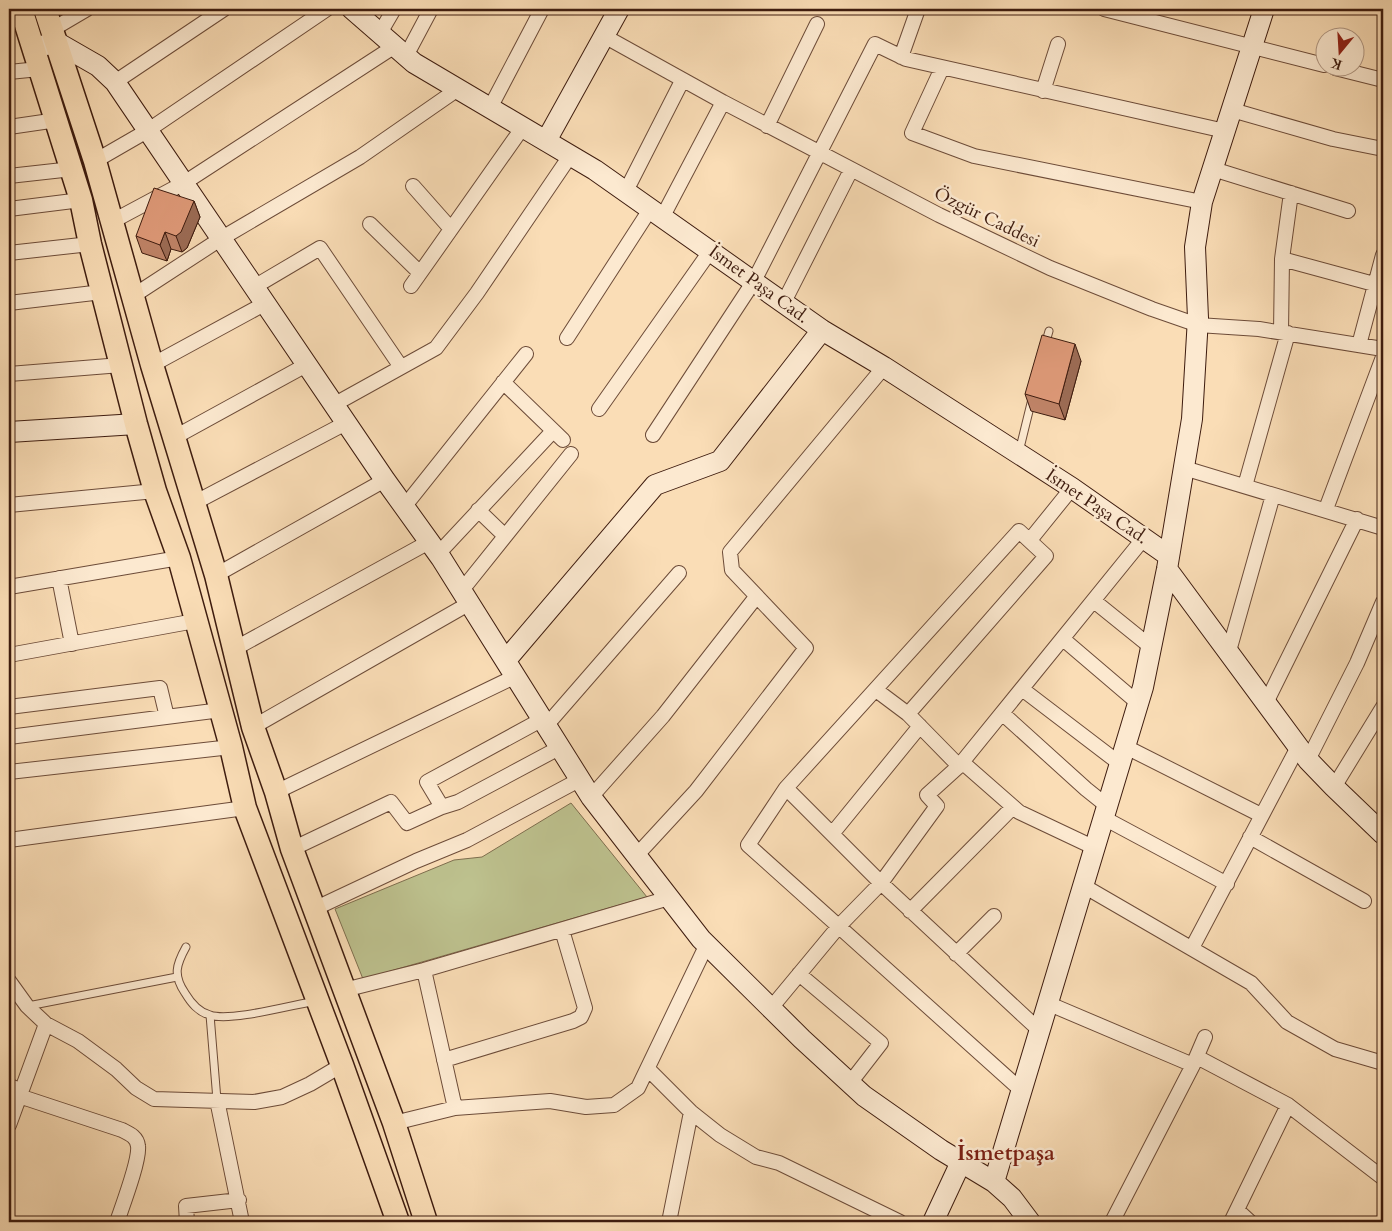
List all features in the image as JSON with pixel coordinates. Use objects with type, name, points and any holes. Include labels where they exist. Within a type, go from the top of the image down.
[{"type":"main road","points":[[21,9],[81,200],[120,365],[156,491],[179,558],[231,747],[245,808],[319,1000],[398,1222]]},
{"type":"main road","name":"İsmet Paşa Cad.","points":[[352,9],[401,51],[458,89],[626,191],[822,330],[884,367],[1072,488],[1144,538],[1168,562],[1228,651],[1303,754],[1334,788],[1383,833]]},
{"type":"main road","points":[[546,141],[618,9]]},
{"type":"main road","points":[[994,1182],[1093,847],[1138,703],[1151,647],[1168,562],[1192,420],[1198,325],[1195,247],[1202,202],[1264,9]]},
{"type":"main road","points":[[32,48],[52,27],[74,61],[95,162],[152,365],[216,576],[253,727],[276,792],[292,849],[394,1124],[426,1222]]},
{"type":"main road","points":[[39,69],[74,61],[98,66],[115,82],[466,597],[590,797],[707,944],[770,1008],[864,1096],[994,1182],[1012,1198],[1030,1222]]},
{"type":"main road","points":[[510,669],[655,485],[720,461],[822,330]]},
{"type":"main road","points":[[9,432],[136,424]]},
{"type":"main road","points":[[933,1222],[962,1162]]},
{"type":"street","points":[[52,27],[87,9]]},
{"type":"street","points":[[115,82],[224,9]]},
{"type":"street","points":[[95,162],[148,131],[327,9]]},
{"type":"street","points":[[380,33],[394,9]]},
{"type":"street","points":[[113,221],[184,183],[401,51],[431,9]]},
{"type":"street","points":[[490,108],[542,9]]},
{"type":"street","points":[[901,57],[918,9]]},
{"type":"street","points":[[1104,9],[1314,62]]},
{"type":"street","points":[[767,126],[817,24]]},
{"type":"street","name":"Özgür Caddesi","points":[[604,36],[767,126],[940,216],[1050,268],[1152,309],[1198,325],[1285,333],[1383,349]]},
{"type":"street","points":[[653,435],[754,281],[875,44],[901,57],[942,68],[1225,131]]},
{"type":"street","points":[[1043,91],[1058,44]]},
{"type":"street","points":[[942,68],[912,133],[974,156],[1202,202]]},
{"type":"street","points":[[9,72],[39,69]]},
{"type":"street","points":[[1364,75],[1383,80]]},
{"type":"street","points":[[626,191],[682,80]]},
{"type":"street","points":[[133,296],[222,238],[360,157],[458,89]]},
{"type":"street","points":[[567,338],[657,212],[723,102]]},
{"type":"street","points":[[1232,110],[1334,139],[1383,149]]},
{"type":"street","points":[[9,127],[57,120]]},
{"type":"street","points":[[411,286],[523,127]]},
{"type":"street","points":[[335,404],[436,348],[477,293],[570,156]]},
{"type":"street","points":[[9,176],[72,169]]},
{"type":"street","points":[[1213,169],[1348,211]]},
{"type":"street","points":[[784,302],[851,170]]},
{"type":"street","points":[[413,186],[451,229]]},
{"type":"street","points":[[1245,486],[1285,333],[1282,259],[1291,193]]},
{"type":"street","points":[[9,209],[81,200]]},
{"type":"street","points":[[370,224],[420,274]]},
{"type":"street","points":[[9,253],[90,244]]},
{"type":"street","points":[[254,287],[320,248],[401,367]]},
{"type":"street","points":[[599,409],[711,250]]},
{"type":"street","points":[[1360,345],[1374,284],[1383,255]]},
{"type":"street","points":[[1282,259],[1374,284]]},
{"type":"street","points":[[9,304],[102,292]]},
{"type":"street","points":[[152,365],[266,303]]},
{"type":"street","points":[[404,507],[526,354]]},
{"type":"street","points":[[1326,509],[1383,356]]},
{"type":"street","points":[[175,437],[308,364]]},
{"type":"street","points":[[9,374],[120,365]]},
{"type":"street","points":[[636,856],[696,791],[806,648],[732,570],[730,552],[884,367]]},
{"type":"street","points":[[234,649],[433,548],[478,510],[558,436],[503,382]]},
{"type":"street","points":[[194,503],[346,423]]},
{"type":"street","points":[[253,727],[466,597],[505,536],[571,454]]},
{"type":"street","points":[[1184,468],[1326,509],[1383,528]]},
{"type":"street","points":[[216,576],[385,480]]},
{"type":"street","points":[[1030,540],[1072,488]]},
{"type":"street","points":[[9,506],[156,491]]},
{"type":"street","points":[[1228,651],[1274,495]]},
{"type":"street","points":[[478,510],[505,536]]},
{"type":"street","points":[[1266,703],[1357,519]]},
{"type":"street","points":[[908,714],[1046,556],[1019,531],[786,788],[748,845],[1021,1090]]},
{"type":"street","points":[[770,1008],[840,926],[881,883],[937,806],[927,795],[960,764],[1144,538]]},
{"type":"street","points":[[9,587],[179,558]]},
{"type":"street","points":[[442,807],[427,782],[543,724],[679,574]]},
{"type":"street","points":[[59,578],[72,644]]},
{"type":"street","points":[[590,797],[663,716],[756,597]]},
{"type":"street","points":[[1094,601],[1151,647]]},
{"type":"street","points":[[1192,948],[1227,884],[1261,815],[1303,754],[1357,663],[1383,602]]},
{"type":"street","points":[[9,654],[195,621]]},
{"type":"street","points":[[1063,639],[1138,703]]},
{"type":"street","points":[[276,792],[510,669]]},
{"type":"street","points":[[9,707],[160,688],[167,717]]},
{"type":"street","points":[[876,690],[908,714],[960,764],[1019,812],[1093,847]]},
{"type":"street","points":[[1022,690],[1121,754],[1261,815]]},
{"type":"street","points":[[1334,788],[1383,707]]},
{"type":"street","points":[[9,737],[221,710]]},
{"type":"street","points":[[1002,713],[1086,789],[1104,811],[1227,884]]},
{"type":"street","points":[[832,834],[920,726]]},
{"type":"street","points":[[9,772],[231,747]]},
{"type":"street","points":[[292,849],[392,802],[407,823],[458,802],[559,748]]},
{"type":"street","points":[[314,909],[416,861],[466,840],[579,780]]},
{"type":"street","points":[[786,788],[910,911],[1039,1030]]},
{"type":"street","points":[[910,911],[1013,807]]},
{"type":"street","points":[[9,840],[245,808]]},
{"type":"street","points":[[1250,837],[1364,901]]},
{"type":"street","points":[[1082,885],[1251,983],[1287,1022],[1335,1049],[1383,1063]]},
{"type":"street","points":[[344,990],[424,970],[669,898]]},
{"type":"street","points":[[956,954],[994,916]]},
{"type":"street","points":[[444,1060],[573,1022],[581,1017],[585,1008],[562,930]]},
{"type":"street","points":[[394,1124],[455,1108],[550,1101],[586,1107],[614,1106],[638,1088],[649,1070],[707,944]]},
{"type":"street","points":[[424,970],[455,1108]]},
{"type":"street","points":[[799,974],[881,1044],[850,1083]]},
{"type":"street","points":[[9,981],[27,1006],[46,1024],[78,1041],[116,1069],[136,1088],[154,1098],[254,1102],[282,1097],[310,1084],[342,1064]]},
{"type":"street","points":[[1047,1003],[1195,1061],[1288,1105],[1383,1178]]},
{"type":"street","points":[[9,1125],[16,1089],[46,1024]]},
{"type":"street","points":[[1112,1222],[1195,1061],[1205,1037]]},
{"type":"street","points":[[649,1070],[691,1112],[720,1135],[756,1157],[778,1163],[900,1222]]},
{"type":"street","points":[[16,1089],[132,1134],[136,1139],[138,1152],[117,1222]]},
{"type":"street","points":[[217,1100],[242,1222]]},
{"type":"street","points":[[1250,1222],[1234,1216],[1288,1105]]},
{"type":"street","points":[[669,1222],[691,1112]]},
{"type":"street","points":[[187,1222],[186,1206],[239,1200]]},
{"type":"lane","points":[[1044,350],[1048,331]]},
{"type":"lane","points":[[1018,454],[1035,387]]},
{"type":"lane","points":[[186,947],[177,964],[177,977],[189,1000],[196,1008],[210,1015],[226,1017],[319,1000]]},
{"type":"lane","points":[[27,1006],[177,977]]},
{"type":"lane","points":[[210,1015],[217,1100]]},
{"type":"green space","points":[[571,803],[647,897],[363,979],[335,909],[454,860],[482,857]]},
{"type":"building","points":[[154,188],[194,201],[181,232],[176,236],[165,232],[160,245],[136,236]]},
{"type":"building","points":[[1042,335],[1075,344],[1059,404],[1025,394]]},
{"type":"district","name":"İsmetpaşa","points":[[1006,1152]]}]
